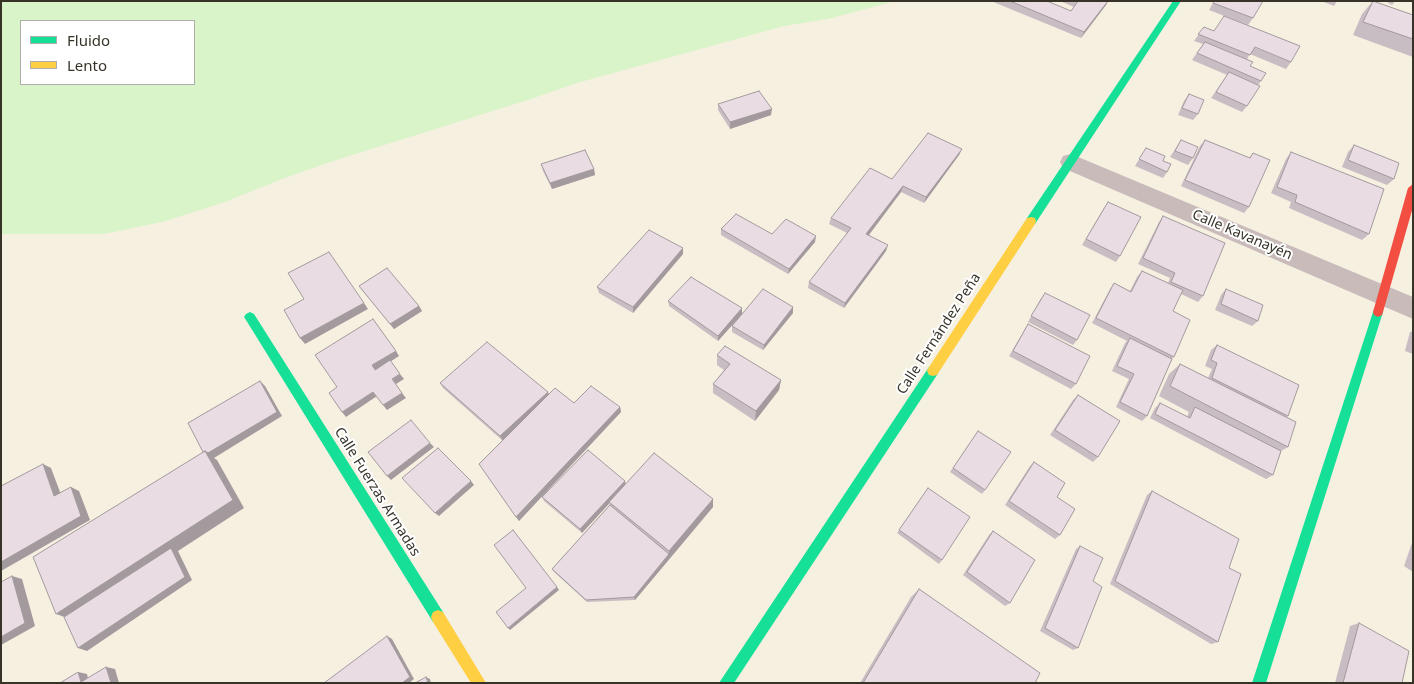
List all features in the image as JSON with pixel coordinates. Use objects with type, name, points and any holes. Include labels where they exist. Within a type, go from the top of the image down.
[{"type":"street","name":"Calle Fernández Peña","points":[[726,683],[1177,1]]},
{"type":"street","name":"Calle Kavanayén","points":[[1070,162],[1413,308]]},
{"type":"street","points":[[1259,683],[1383,296],[1413,188]]},
{"type":"street","name":"Calle Fuerzas Armadas","points":[[250,317],[479,683]]},
{"type":"green space","points":[[1,1],[896,1],[828,19],[784,26],[577,83],[330,162],[222,203],[162,222],[104,234],[1,234]]},
{"type":"building","points":[[1010,1],[1047,1],[1071,11],[1078,1],[1108,1],[1084,32]]},
{"type":"building","points":[[1214,1],[1263,1],[1253,18],[1213,3]]},
{"type":"building","points":[[1373,1],[1413,15],[1413,39],[1363,22]]},
{"type":"building","points":[[1224,16],[1300,46],[1291,62],[1255,47],[1250,55],[1198,34],[1204,27],[1214,31]]},
{"type":"building","points":[[1205,42],[1253,62],[1250,66],[1266,73],[1261,81],[1197,53]]},
{"type":"building","points":[[1229,72],[1260,86],[1247,106],[1216,92]]},
{"type":"building","points":[[759,91],[772,109],[730,122],[718,104]]},
{"type":"building","points":[[1189,94],[1204,100],[1198,114],[1182,108]]},
{"type":"building","points":[[928,133],[962,149],[926,197],[903,186],[866,234],[888,245],[845,303],[809,282],[851,228],[831,218],[870,168],[892,179]]},
{"type":"building","points":[[1181,140],[1198,147],[1193,158],[1175,151]]},
{"type":"building","points":[[1205,140],[1250,158],[1253,153],[1270,160],[1249,207],[1185,180]]},
{"type":"building","points":[[1354,145],[1399,163],[1394,179],[1348,160]]},
{"type":"building","points":[[1146,148],[1165,156],[1163,161],[1171,164],[1167,172],[1139,159]]},
{"type":"building","points":[[585,150],[594,169],[550,183],[541,164]]},
{"type":"building","points":[[1291,152],[1384,189],[1369,234],[1295,202],[1297,195],[1277,187]]},
{"type":"building","points":[[1108,202],[1141,217],[1120,256],[1086,239]]},
{"type":"building","points":[[736,214],[772,234],[786,219],[816,236],[789,269],[721,229]]},
{"type":"building","points":[[1163,216],[1225,243],[1203,296],[1171,282],[1175,273],[1143,258]]},
{"type":"building","points":[[649,230],[683,248],[633,307],[597,287]]},
{"type":"building","points":[[329,252],[364,303],[300,338],[284,310],[304,299],[288,273]]},
{"type":"building","points":[[387,268],[419,306],[390,324],[359,286]]},
{"type":"building","points":[[1142,271],[1183,290],[1173,311],[1190,320],[1174,357],[1096,318],[1114,283],[1131,292]]},
{"type":"building","points":[[691,277],[742,308],[718,336],[668,301]]},
{"type":"building","points":[[763,289],[793,307],[764,345],[732,326]]},
{"type":"building","points":[[1226,289],[1263,305],[1258,321],[1221,304]]},
{"type":"building","points":[[1045,293],[1090,315],[1077,340],[1031,316]]},
{"type":"building","points":[[373,319],[396,351],[372,365],[375,370],[390,360],[400,374],[392,379],[402,393],[383,405],[373,392],[342,412],[329,393],[337,387],[315,355]]},
{"type":"building","points":[[1028,324],[1090,356],[1076,384],[1013,351]]},
{"type":"building","points":[[1130,338],[1172,359],[1147,416],[1120,402],[1134,374],[1117,366]]},
{"type":"building","points":[[487,342],[548,392],[500,436],[440,383]]},
{"type":"building","points":[[1217,345],[1299,385],[1288,416],[1212,378],[1217,363],[1211,360]]},
{"type":"building","points":[[725,346],[781,380],[756,411],[713,384],[730,364],[717,355]]},
{"type":"building","points":[[1180,364],[1296,422],[1288,447],[1170,386]]},
{"type":"building","points":[[260,381],[277,412],[208,453],[203,452],[188,423]]},
{"type":"building","points":[[591,386],[620,407],[516,517],[479,464],[555,388],[574,403]]},
{"type":"building","points":[[1078,395],[1120,421],[1098,457],[1055,430]]},
{"type":"building","points":[[1160,403],[1190,418],[1195,407],[1281,451],[1273,475],[1155,414]]},
{"type":"building","points":[[411,420],[430,443],[387,476],[368,452]]},
{"type":"building","points":[[978,431],[1011,452],[985,490],[953,468]]},
{"type":"building","points":[[438,448],[471,481],[435,513],[402,478]]},
{"type":"building","points":[[588,450],[625,481],[580,529],[542,497]]},
{"type":"building","points":[[205,451],[233,500],[56,614],[33,557]]},
{"type":"building","points":[[654,453],[713,499],[669,551],[609,502]]},
{"type":"building","points":[[1034,462],[1065,483],[1057,497],[1075,509],[1060,535],[1009,501]]},
{"type":"building","points":[[43,464],[54,496],[71,487],[81,516],[1,562],[1,486]]},
{"type":"building","points":[[928,488],[970,517],[942,560],[899,530]]},
{"type":"building","points":[[1152,491],[1239,539],[1229,568],[1241,574],[1218,642],[1115,581]]},
{"type":"building","points":[[610,505],[669,554],[634,597],[586,600],[552,569]]},
{"type":"building","points":[[513,530],[557,587],[508,628],[496,612],[526,588],[494,545]]},
{"type":"building","points":[[993,531],[1035,560],[1010,603],[967,572]]},
{"type":"building","points":[[1080,546],[1103,558],[1093,581],[1102,587],[1078,648],[1045,628]]},
{"type":"building","points":[[171,548],[185,577],[78,648],[64,617]]},
{"type":"building","points":[[12,576],[25,623],[1,637],[1,582]]},
{"type":"building","points":[[919,589],[1040,673],[1035,683],[863,683]]},
{"type":"building","points":[[1359,623],[1409,651],[1402,683],[1343,683]]},
{"type":"building","points":[[387,636],[410,677],[402,683],[324,683]]},
{"type":"building","points":[[106,667],[111,683],[60,683],[78,672],[81,682]]},
{"type":"building","points":[[426,677],[428,683],[415,683]]},
{"type":"traffic: fast","points":[[1031,221],[1177,1]]},
{"type":"traffic: fast","points":[[1259,683],[1378,312]]},
{"type":"traffic: fast","points":[[250,317],[438,617]]},
{"type":"traffic: fast","points":[[726,683],[933,371]]},
{"type":"traffic: slow","points":[[933,371],[1031,221]]},
{"type":"traffic: slow","points":[[438,617],[479,683]]},
{"type":"traffic: jam","points":[[1378,312],[1413,188]]}]
